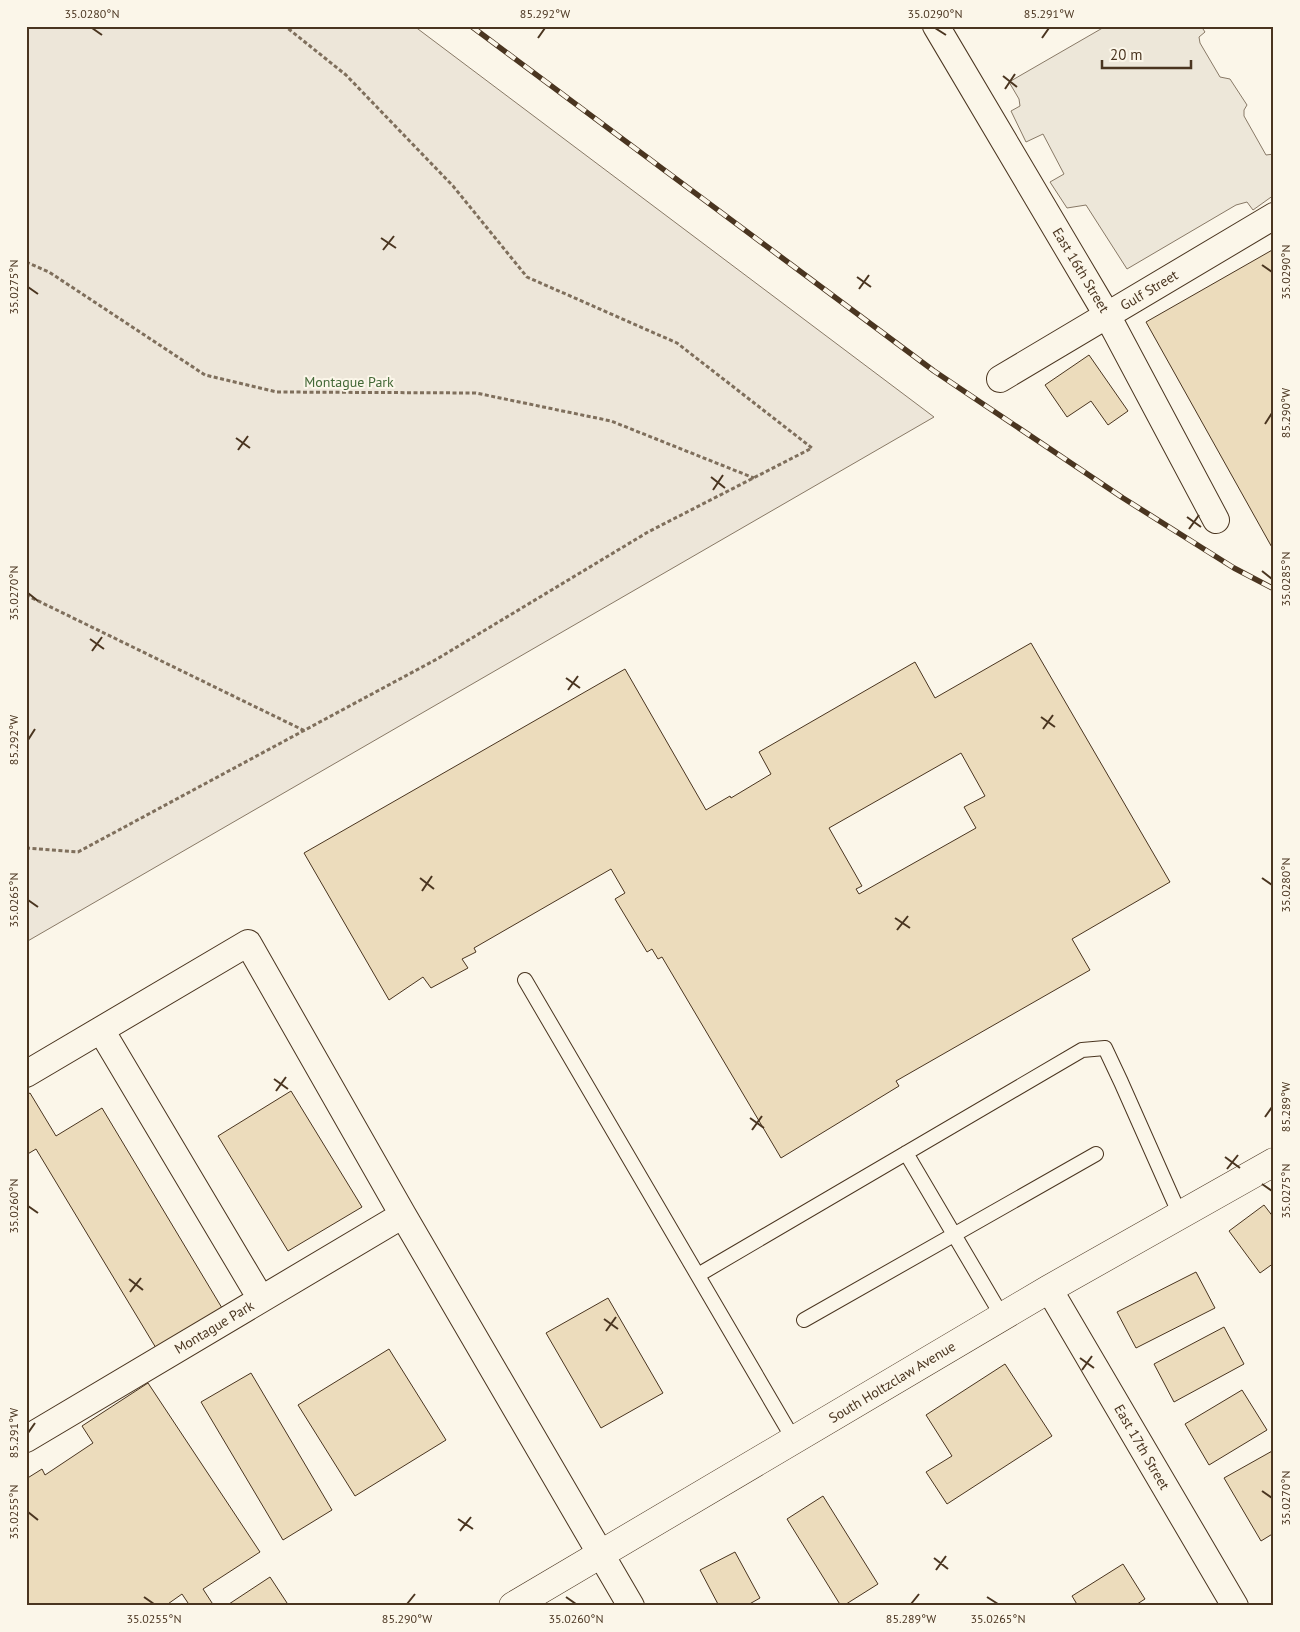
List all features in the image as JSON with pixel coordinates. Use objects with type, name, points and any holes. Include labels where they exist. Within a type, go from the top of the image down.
[{"type":"main road","name":"South Holtzclaw Avenue","points":[[513,1606],[1002,1316],[1274,1162]]},
{"type":"street","name":"East 16th Street","points":[[936,26],[1107,315],[1216,520]]},
{"type":"street","name":"Gulf Street","points":[[1000,379],[1274,216]]},
{"type":"street","points":[[26,1074],[248,943],[631,1606]]},
{"type":"street","points":[[101,1030],[261,1299]]},
{"type":"street","name":"Montague Park","points":[[26,1439],[403,1214]]},
{"type":"street","name":"East 17th Street","points":[[1049,1289],[1235,1606]]},
{"type":"lane","points":[[525,980],[794,1440]]},
{"type":"lane","points":[[698,1275],[1082,1050],[1105,1048],[1180,1215]]},
{"type":"lane","points":[[906,1153],[1002,1316]]},
{"type":"lane","points":[[804,1320],[1096,1154]]},
{"type":"path","points":[[26,848],[78,852],[437,659],[648,532],[812,448],[677,343],[527,277],[452,186],[346,75],[285,26]]},
{"type":"path","points":[[26,262],[48,272],[205,375],[277,392],[476,393],[610,421],[754,478]]},
{"type":"path","points":[[26,595],[305,731]]},
{"type":"green space","name":"Montague Park","points":[[26,26],[414,26],[934,417],[26,942]]},
{"type":"shaded area","points":[[1106,26],[1201,26],[1205,32],[1199,37],[1200,43],[1220,77],[1230,79],[1247,105],[1244,110],[1244,116],[1266,155],[1274,154],[1274,195],[1253,210],[1247,202],[1236,205],[1127,269],[1086,205],[1067,208],[1050,182],[1064,174],[1043,134],[1026,142],[1011,111],[1020,106],[1019,99],[1009,82]]},
{"type":"building","points":[[1274,249],[1274,551],[1146,322]]},
{"type":"building","points":[[1089,355],[1128,411],[1108,425],[1091,401],[1067,417],[1045,385]]},
{"type":"building","points":[[1031,643],[1170,882],[1072,939],[1090,970],[896,1081],[899,1086],[781,1158],[662,957],[658,959],[652,949],[647,952],[615,899],[625,893],[611,869],[474,948],[476,952],[462,959],[468,968],[431,988],[423,977],[389,1000],[304,853],[625,669],[706,810],[730,796],[731,798],[771,774],[759,752],[915,662],[935,698]],"holes":[[[961,753],[985,796],[964,807],[976,828],[859,894],[856,889],[862,886],[829,828]]]},
{"type":"building","points":[[291,1091],[362,1207],[288,1251],[218,1136]]},
{"type":"building","points":[[30,1093],[56,1136],[102,1108],[222,1308],[156,1348],[36,1149],[26,1155],[26,1095]]},
{"type":"building","points":[[1264,1205],[1274,1218],[1274,1263],[1260,1273],[1229,1231]]},
{"type":"building","points":[[1196,1272],[1215,1308],[1136,1348],[1117,1312]]},
{"type":"building","points":[[608,1298],[663,1393],[601,1428],[546,1333]]},
{"type":"building","points":[[1224,1327],[1244,1364],[1174,1402],[1154,1364]]},
{"type":"building","points":[[389,1349],[446,1440],[355,1496],[298,1405]]},
{"type":"building","points":[[1005,1364],[1052,1436],[947,1504],[926,1472],[952,1456],[926,1415]]},
{"type":"building","points":[[251,1373],[332,1510],[283,1540],[201,1402]]},
{"type":"building","points":[[148,1383],[260,1552],[203,1589],[214,1606],[190,1606],[182,1594],[165,1606],[26,1606],[26,1479],[42,1469],[45,1475],[93,1443],[82,1426]]},
{"type":"building","points":[[1242,1390],[1267,1430],[1209,1465],[1185,1424]]},
{"type":"building","points":[[1274,1450],[1274,1533],[1261,1541],[1224,1478]]},
{"type":"building","points":[[823,1496],[878,1584],[843,1606],[841,1606],[787,1519]]},
{"type":"building","points":[[735,1552],[760,1598],[746,1606],[719,1606],[700,1570]]},
{"type":"building","points":[[1123,1564],[1145,1599],[1134,1606],[1078,1606],[1072,1596]]},
{"type":"building","points":[[270,1577],[289,1606],[226,1606]]},
{"type":"railway","points":[[471,26],[934,371],[1123,498],[1234,568],[1274,589]]}]
